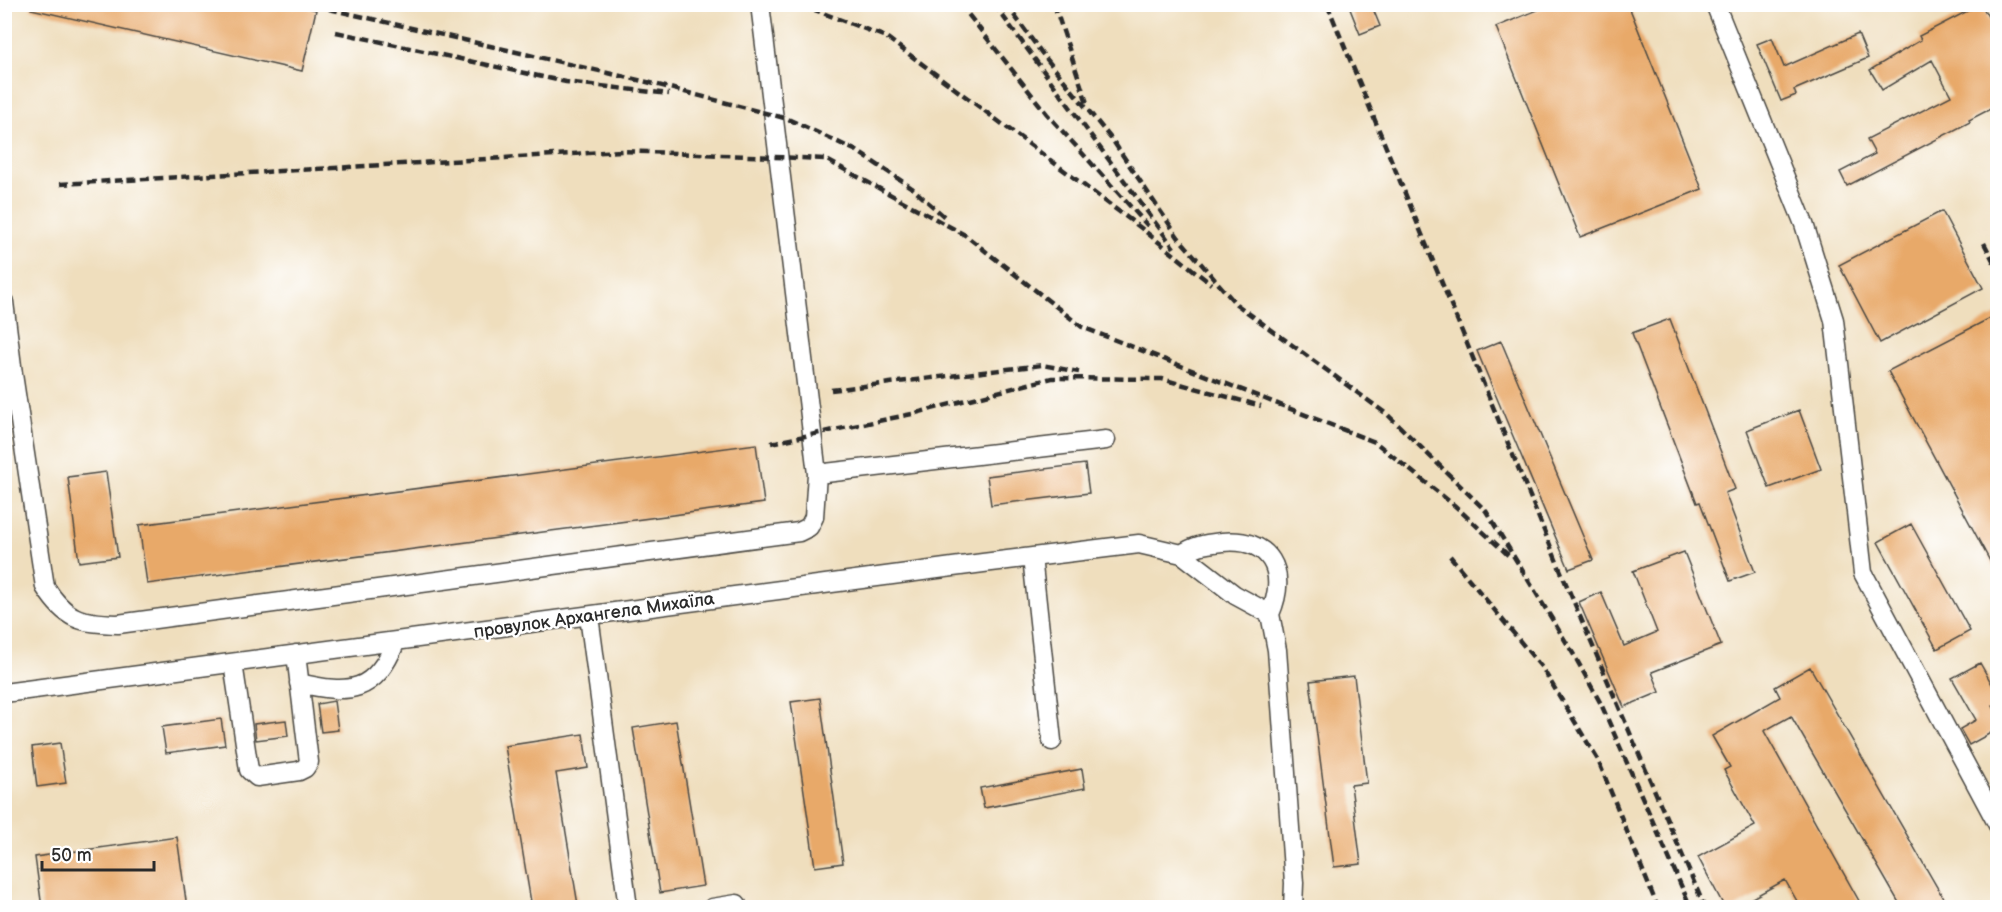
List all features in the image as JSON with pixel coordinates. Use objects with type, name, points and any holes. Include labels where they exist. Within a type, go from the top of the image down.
[{"type":"street","points":[[4,302],[45,587],[56,605],[75,618],[95,623],[118,624],[799,532],[809,527],[814,517],[817,474],[760,4]]},
{"type":"street","points":[[1715,4],[1804,224],[1834,320],[1863,573],[1998,825]]},
{"type":"street","points":[[817,474],[1106,440]]},
{"type":"street","points":[[1182,554],[1199,545],[1237,541],[1251,543],[1266,552],[1276,566],[1278,589],[1270,614],[1278,661],[1294,883],[1293,908]]},
{"type":"street","name":"провулок Архангела Михаїла","points":[[4,693],[1138,544],[1182,554],[1235,595],[1270,614]]},
{"type":"street","points":[[1032,557],[1052,741]]},
{"type":"street","points":[[589,616],[628,908]]},
{"type":"street","points":[[299,683],[319,688],[347,690],[363,685],[382,669],[396,641]]},
{"type":"street","points":[[233,663],[249,770],[257,777],[299,771],[309,762],[296,654]]},
{"type":"street","points":[[712,908],[737,904]]},
{"type":"building","points":[[32,4],[294,4],[316,10],[302,71],[31,9]]},
{"type":"building","points":[[1348,4],[1371,4],[1380,26],[1360,34]]},
{"type":"building","points":[[1552,4],[1628,4],[1702,189],[1580,237],[1496,27]]},
{"type":"building","points":[[1981,4],[1998,35],[1998,105],[1847,186],[1840,172],[1875,154],[1867,139],[1951,96],[1932,60],[1882,90],[1870,70],[1921,40],[1919,36]]},
{"type":"building","points":[[1858,34],[1868,58],[1794,90],[1796,95],[1781,101],[1757,44],[1772,38],[1784,67]]},
{"type":"building","points":[[1942,211],[1983,288],[1880,343],[1839,265]]},
{"type":"building","points":[[1998,314],[1998,576],[1888,371]]},
{"type":"building","points":[[1670,319],[1735,489],[1725,493],[1755,572],[1730,581],[1700,502],[1697,503],[1632,333]]},
{"type":"building","points":[[1501,341],[1593,560],[1569,569],[1477,351]]},
{"type":"building","points":[[1799,410],[1821,469],[1769,488],[1747,430]]},
{"type":"building","points":[[756,444],[764,503],[147,584],[139,525]]},
{"type":"building","points":[[1085,464],[1089,493],[991,505],[987,476]]},
{"type":"building","points":[[106,472],[118,557],[79,562],[68,477]]},
{"type":"building","points":[[1911,524],[1970,631],[1937,649],[1878,542]]},
{"type":"building","points":[[1684,552],[1721,645],[1652,672],[1660,692],[1624,707],[1579,602],[1601,592],[1624,646],[1657,632],[1633,571]]},
{"type":"building","points":[[1980,663],[1998,695],[1998,703],[1993,706],[1998,715],[1998,729],[1969,745],[1960,729],[1976,720],[1952,678]]},
{"type":"building","points":[[1810,667],[1949,908],[1902,908],[1791,716],[1764,731],[1863,908],[1801,908],[1785,880],[1734,908],[1725,908],[1698,857],[1755,826],[1724,770],[1730,767],[1712,736],[1780,697],[1775,687]]},
{"type":"building","points":[[1354,676],[1367,783],[1351,785],[1361,864],[1334,867],[1310,681]]},
{"type":"building","points":[[820,698],[843,863],[815,867],[791,702]]},
{"type":"building","points":[[334,701],[338,730],[321,732],[317,704]]},
{"type":"building","points":[[221,719],[225,745],[166,753],[162,727]]},
{"type":"building","points":[[286,720],[288,736],[256,740],[254,724]]},
{"type":"building","points":[[676,721],[703,886],[660,893],[633,728]]},
{"type":"building","points":[[583,734],[588,768],[556,773],[578,905],[560,908],[532,908],[505,746]]},
{"type":"building","points":[[60,743],[66,783],[37,787],[32,747]]},
{"type":"building","points":[[1082,769],[1085,788],[984,808],[980,788]]},
{"type":"building","points":[[177,837],[187,908],[42,908],[35,857]]},
{"type":"railway","points":[[799,4],[886,37],[1141,228],[1211,284]]},
{"type":"railway","points":[[960,4],[1047,114],[1148,226]]},
{"type":"railway","points":[[994,4],[1174,248]]},
{"type":"railway","points":[[1006,4],[1041,52],[1113,141],[1178,237],[1236,304],[1388,415],[1486,511],[1574,655],[1601,704],[1691,908]]},
{"type":"railway","points":[[1054,4],[1088,106]]},
{"type":"railway","points":[[1327,4],[1564,579],[1705,908]]},
{"type":"railway","points":[[329,9],[647,82],[788,119],[857,151],[912,188],[947,219]]},
{"type":"railway","points":[[336,32],[566,82],[669,94]]},
{"type":"railway","points":[[60,184],[622,151],[825,159],[965,235],[1082,327],[1349,432]]},
{"type":"railway","points":[[1984,243],[1998,270]]},
{"type":"railway","points":[[831,390],[1042,365],[1079,372]]},
{"type":"railway","points":[[771,443],[912,414],[1052,378],[1162,379],[1261,406]]},
{"type":"railway","points":[[1341,429],[1375,442],[1454,505],[1508,555]]},
{"type":"railway","points":[[1450,556],[1543,669],[1598,760],[1658,908]]}]
